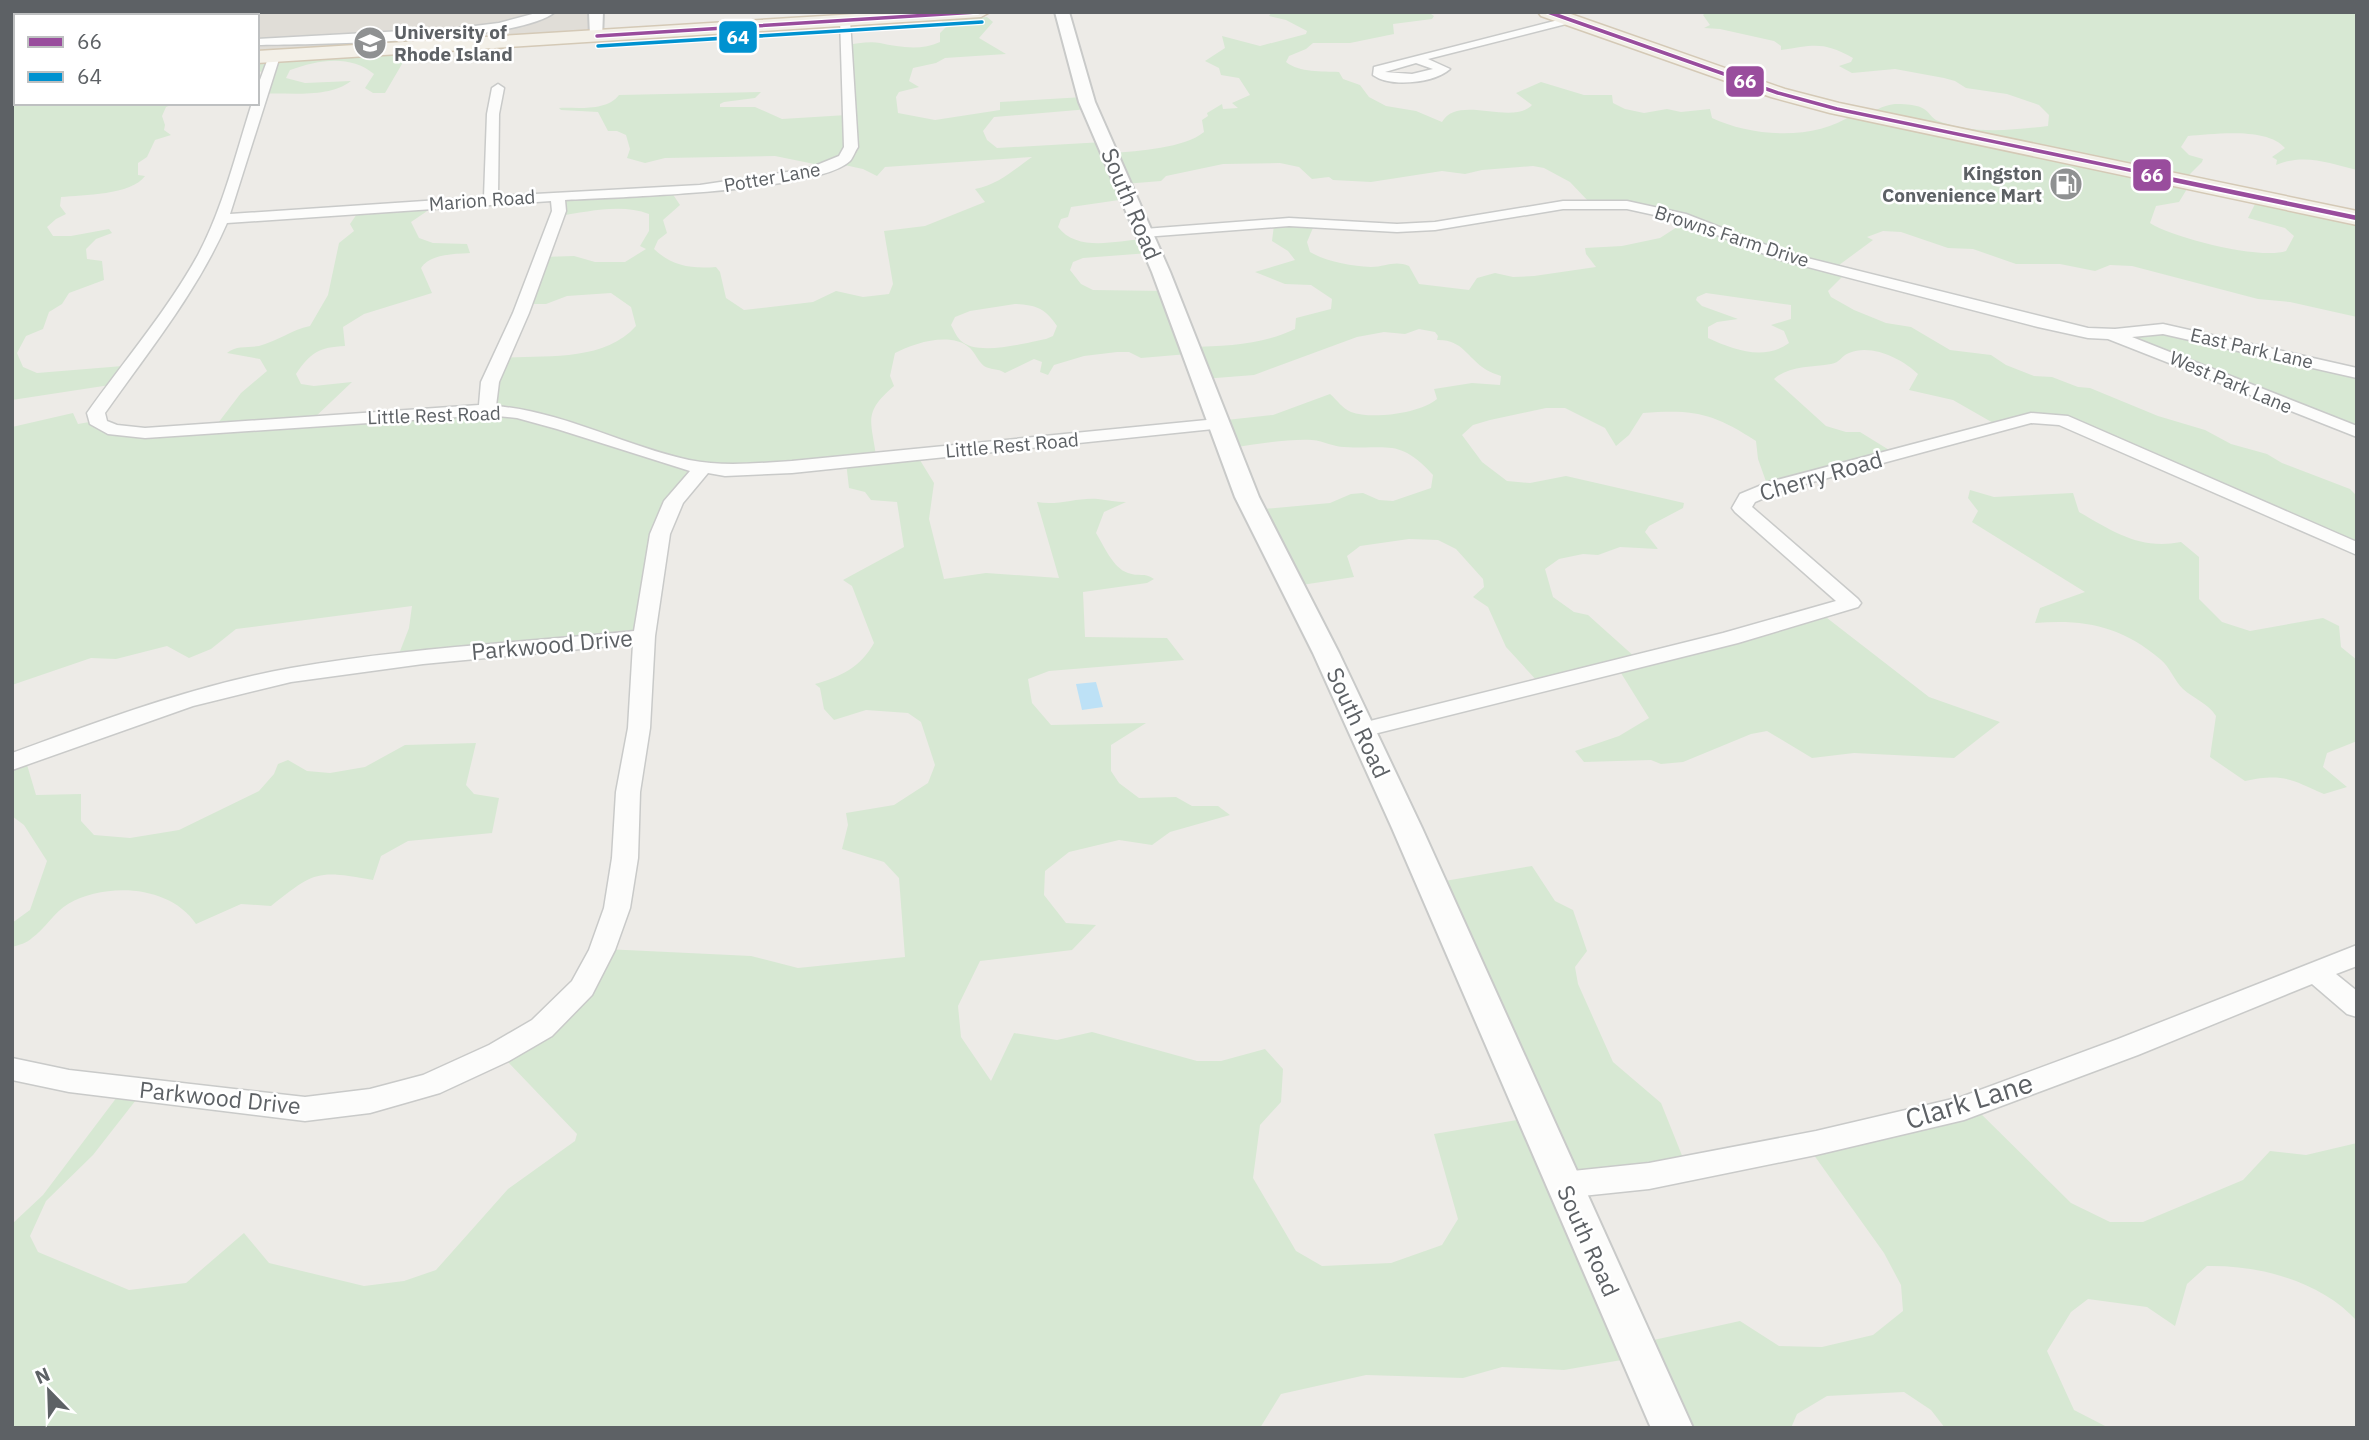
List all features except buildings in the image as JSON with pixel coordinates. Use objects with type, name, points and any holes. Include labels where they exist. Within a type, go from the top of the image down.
[{"type":"main road","points":[[266,56],[981,12]]},
{"type":"main road","points":[[1547,12],[1778,93],[1837,109],[2357,218]]},
{"type":"street","points":[[193,14],[223,12]]},
{"type":"street","points":[[259,43],[468,30],[519,24],[550,12]]},
{"type":"street","points":[[596,12],[597,36]]},
{"type":"street","name":"South Road","points":[[1062,12],[1087,102],[1144,233],[1247,497],[1362,730],[1672,1428]]},
{"type":"street","name":"Potter Lane","points":[[558,196],[700,189],[810,173],[844,159],[851,147],[844,20]]},
{"type":"street","points":[[1416,59],[1570,20]]},
{"type":"street","name":"Little Rest Road","points":[[259,81],[266,56]]},
{"type":"street","points":[[491,199],[494,165],[493,114],[498,88]]},
{"type":"street","name":"Little Rest Road","points":[[252,105],[221,219],[206,254],[181,295],[137,352],[96,413],[99,424],[114,430],[145,433],[487,410],[518,413],[635,446],[686,466],[725,470],[792,467],[1217,424]]},
{"type":"street","name":"Marion Road","points":[[221,219],[558,196],[559,211],[521,313],[490,382],[487,410]]},
{"type":"street","name":"Browns Farm Drive","points":[[1144,233],[1289,222],[1397,228],[1435,226],[1563,205],[1627,205],[1686,218],[1782,256],[2038,322],[2105,334]]},
{"type":"street","name":"East Park Lane","points":[[2105,334],[2163,329],[2357,373]]},
{"type":"street","name":"West Park Lane","points":[[2105,334],[2160,352],[2357,432]]},
{"type":"street","name":"Cherry Road","points":[[1362,730],[1730,638],[1851,603],[1742,508],[1747,498],[1776,486],[2031,418],[2062,420],[2357,549]]},
{"type":"street","name":"Parkwood Drive","points":[[12,1069],[69,1081],[305,1109],[370,1101],[430,1085],[499,1053],[542,1028],[582,988],[602,950],[617,908],[625,858],[628,792],[639,728],[644,636],[660,534],[674,501],[704,467]]},
{"type":"street","name":"Parkwood Drive","points":[[12,762],[176,704],[288,676],[496,649],[644,636]]},
{"type":"street","name":"Clark Lane","points":[[1563,1185],[1649,1176],[1816,1143],[1964,1108],[2128,1047],[2357,955]]},
{"type":"street","points":[[2315,971],[2357,1007]]},
{"type":"shaded area","name":"University of Rhode Island","points":[[12,12],[596,12],[597,36],[259,57],[259,14],[14,14],[12,69]]},
{"type":"green space","points":[[1272,12],[1428,12],[1434,16],[1432,19],[1393,24],[1394,34],[1350,43],[1313,43],[1289,56],[1286,62],[1304,70],[1339,72],[1343,79],[1360,85],[1369,97],[1386,106],[1416,111],[1442,122],[1450,114],[1460,110],[1512,113],[1523,111],[1532,105],[1516,93],[1541,82],[1584,95],[1612,95],[1613,103],[1644,113],[1667,109],[1681,112],[1710,109],[1712,118],[1728,124],[1764,132],[1784,133],[1821,129],[1853,114],[1866,114],[1898,104],[1922,108],[1936,120],[1950,125],[1978,130],[2048,126],[2049,115],[2039,105],[2007,94],[1966,88],[1944,78],[1895,69],[1852,73],[1839,66],[1851,62],[1853,58],[1834,49],[1810,46],[1781,50],[1781,46],[1774,41],[1704,28],[1710,25],[1703,15],[1706,12],[2357,12],[2357,170],[2307,159],[2276,165],[2277,160],[2272,157],[2285,148],[2277,141],[2253,134],[2188,136],[2181,147],[2189,155],[2203,159],[2202,162],[2183,181],[2190,184],[2179,202],[2156,206],[2150,223],[2177,235],[2217,246],[2274,253],[2286,251],[2294,236],[2285,228],[2248,218],[2258,198],[2357,218],[2357,317],[2290,302],[2258,299],[2132,266],[2110,265],[2095,271],[2060,264],[2016,264],[1973,249],[1948,248],[1901,232],[1883,231],[1867,237],[1873,240],[1835,268],[1845,274],[1828,291],[1831,297],[1854,310],[1886,323],[1911,327],[1950,350],[1991,355],[2006,365],[2034,376],[2052,377],[2078,387],[2090,388],[2158,416],[2205,430],[2231,444],[2267,454],[2282,463],[2350,489],[2357,496],[2357,549],[2061,420],[1995,424],[1953,400],[1909,390],[1918,374],[1904,363],[1877,351],[1858,350],[1846,354],[1834,363],[1793,369],[1774,379],[1826,426],[1846,432],[1860,432],[1894,453],[1768,487],[1758,459],[1756,441],[1727,424],[1702,415],[1676,412],[1643,413],[1629,435],[1616,446],[1605,428],[1565,408],[1546,408],[1473,425],[1462,435],[1482,462],[1507,481],[1530,483],[1566,476],[1684,503],[1683,508],[1649,526],[1645,532],[1658,549],[1620,547],[1598,555],[1583,554],[1559,559],[1545,569],[1553,597],[1574,612],[1588,615],[1636,658],[1818,611],[1929,697],[2000,722],[1954,758],[1854,753],[1812,758],[1767,731],[1751,734],[1683,762],[1584,762],[1575,751],[1619,736],[1649,718],[1616,665],[1539,683],[1506,647],[1488,607],[1473,597],[1484,587],[1483,579],[1456,549],[1438,540],[1409,539],[1360,546],[1347,556],[1354,577],[1295,586],[1252,510],[1330,503],[1351,494],[1363,493],[1379,500],[1393,501],[1431,488],[1433,475],[1421,463],[1411,455],[1393,448],[1340,447],[1312,440],[1231,448],[1217,421],[1273,415],[1330,394],[1351,412],[1371,415],[1396,414],[1430,404],[1437,399],[1434,389],[1472,383],[1500,385],[1501,376],[1485,369],[1453,342],[1437,340],[1435,332],[1419,329],[1405,334],[1384,332],[1357,337],[1254,375],[1203,379],[1188,354],[1141,358],[1129,352],[1117,352],[1084,356],[1054,365],[1048,375],[1040,372],[1042,362],[1034,359],[1005,373],[986,367],[970,348],[953,340],[932,340],[912,346],[895,353],[890,376],[894,386],[873,410],[872,433],[876,456],[915,452],[934,483],[929,519],[944,579],[986,573],[1059,578],[1037,502],[1090,499],[1126,502],[1104,512],[1096,533],[1109,556],[1123,570],[1154,579],[1147,583],[1083,592],[1085,637],[1167,638],[1184,660],[1049,671],[1028,679],[1032,703],[1051,725],[1146,723],[1111,745],[1111,771],[1119,783],[1139,798],[1176,797],[1192,806],[1218,806],[1230,815],[1170,832],[1152,845],[1119,840],[1069,852],[1045,871],[1044,895],[1066,923],[1096,925],[1072,950],[980,961],[958,1006],[961,1037],[991,1081],[1014,1033],[1057,1040],[1092,1032],[1197,1061],[1221,1061],[1265,1049],[1283,1069],[1281,1102],[1260,1125],[1253,1178],[1296,1251],[1322,1266],[1391,1263],[1442,1245],[1458,1219],[1434,1134],[1529,1118],[1433,883],[1532,866],[1555,901],[1573,910],[1587,951],[1575,967],[1578,984],[1613,1062],[1661,1103],[1685,1163],[1562,1184],[1640,1343],[1740,1321],[1779,1346],[1822,1347],[1873,1335],[1903,1311],[1901,1285],[1884,1253],[1806,1144],[1972,1105],[2071,1203],[2110,1222],[2143,1222],[2243,1180],[2270,1151],[2306,1155],[2357,1143],[2357,1321],[2326,1295],[2307,1286],[2268,1272],[2227,1266],[2207,1266],[2187,1284],[2175,1326],[2147,1307],[2088,1299],[2071,1312],[2047,1351],[2074,1410],[2109,1428],[1945,1428],[1931,1410],[1904,1392],[1827,1396],[1797,1414],[1791,1428],[1669,1428],[1633,1358],[1564,1370],[1502,1367],[1463,1378],[1366,1375],[1281,1394],[1260,1428],[12,1428],[12,1224],[43,1195],[117,1097],[143,1091],[93,1155],[46,1201],[30,1236],[38,1252],[129,1290],[186,1283],[244,1233],[269,1263],[364,1286],[404,1281],[436,1270],[508,1189],[575,1141],[577,1134],[506,1060],[605,949],[751,956],[798,968],[905,957],[899,878],[884,862],[842,849],[848,825],[846,813],[894,805],[928,783],[935,765],[921,722],[908,713],[866,710],[834,720],[824,709],[820,688],[815,684],[849,670],[863,659],[874,643],[852,586],[843,580],[904,547],[897,502],[871,500],[865,492],[849,488],[846,462],[708,468],[671,501],[639,636],[397,659],[409,628],[412,606],[236,629],[211,649],[189,658],[167,646],[116,659],[91,658],[12,685],[12,427],[73,413],[78,424],[95,421],[143,432],[215,427],[241,393],[267,371],[260,359],[227,353],[238,348],[266,344],[310,326],[328,295],[339,243],[354,231],[350,224],[361,208],[439,203],[411,222],[419,238],[433,243],[467,244],[470,253],[443,256],[425,263],[421,268],[432,293],[364,314],[343,327],[345,346],[316,352],[306,361],[296,374],[301,384],[314,386],[352,382],[313,419],[478,410],[500,358],[573,354],[608,346],[623,338],[636,326],[631,307],[611,293],[567,296],[546,304],[523,304],[542,257],[574,256],[595,262],[625,262],[646,249],[640,246],[649,231],[649,214],[616,209],[558,216],[557,196],[670,190],[680,205],[663,220],[667,233],[658,240],[654,249],[682,265],[716,267],[720,272],[726,298],[744,310],[813,302],[836,291],[863,297],[889,294],[893,284],[884,231],[925,226],[985,202],[975,189],[998,180],[1032,157],[885,167],[877,176],[863,169],[835,163],[824,166],[775,156],[665,158],[645,163],[627,158],[630,149],[626,135],[608,131],[598,112],[559,108],[599,106],[607,104],[619,95],[761,92],[755,98],[724,102],[720,107],[755,107],[782,119],[847,115],[845,45],[871,42],[902,47],[925,47],[940,42],[940,33],[946,27],[941,20],[987,17],[993,22],[979,38],[1006,54],[945,58],[913,68],[909,81],[919,87],[899,92],[896,97],[898,113],[935,120],[1000,110],[1000,102],[1084,97],[1089,109],[994,117],[983,131],[987,140],[997,148],[1104,142],[1112,153],[1148,150],[1196,137],[1204,132],[1202,120],[1208,116],[1207,113],[1222,104],[1223,109],[1238,108],[1232,103],[1250,95],[1239,78],[1221,75],[1219,68],[1205,61],[1225,48],[1222,36],[1260,46],[1306,34],[1307,31],[1286,20],[1269,16]],"holes":[[[1280,163],[1299,167],[1312,179],[1329,177],[1333,180],[1371,182],[1442,171],[1465,174],[1533,166],[1544,168],[1570,182],[1589,202],[1688,220],[1660,238],[1622,246],[1585,248],[1586,254],[1596,267],[1534,276],[1513,277],[1495,273],[1477,278],[1469,290],[1419,284],[1409,266],[1404,264],[1376,267],[1339,263],[1310,252],[1307,242],[1315,223],[1274,225],[1272,241],[1288,251],[1295,260],[1255,272],[1285,284],[1311,285],[1332,299],[1331,309],[1296,318],[1295,329],[1282,334],[1231,345],[1190,347],[1166,291],[1093,290],[1081,284],[1070,270],[1073,262],[1083,258],[1149,253],[1143,239],[1097,243],[1075,240],[1066,235],[1058,227],[1061,219],[1068,217],[1071,207],[1126,199],[1124,184],[1161,181],[1166,176],[1223,164]],[[1706,293],[1791,305],[1791,319],[1771,325],[1784,331],[1789,343],[1769,352],[1749,352],[1708,338],[1708,327],[1717,322],[1738,319],[1702,306],[1696,300]],[[1015,304],[1029,305],[1044,311],[1057,326],[1053,336],[1046,339],[1014,346],[977,348],[960,340],[951,325],[955,317],[970,311]]]},
{"type":"green space","points":[[409,52],[385,93],[373,93],[365,88],[374,74],[365,68],[344,61],[334,61],[290,70],[286,78],[305,83],[351,81],[342,87],[307,94],[260,94],[268,71],[259,72],[259,58]]},
{"type":"green space","points":[[12,102],[14,105],[171,105],[166,107],[162,116],[164,130],[171,135],[155,140],[147,157],[138,163],[138,175],[145,176],[139,182],[106,193],[61,197],[60,206],[66,214],[47,227],[53,236],[71,236],[109,229],[112,233],[96,239],[86,249],[87,259],[102,261],[104,280],[69,293],[62,304],[49,312],[43,329],[26,336],[17,353],[23,367],[37,373],[123,366],[110,385],[12,400]]},
{"type":"green space","points":[[2163,329],[2357,373],[2357,432],[2115,334]]},
{"type":"green space","points":[[1970,490],[1994,497],[2073,493],[2079,512],[2128,538],[2153,544],[2181,542],[2199,557],[2199,599],[2222,622],[2250,631],[2323,618],[2339,626],[2341,647],[2357,660],[2357,741],[2327,753],[2323,767],[2347,787],[2324,794],[2286,779],[2245,781],[2210,757],[2216,716],[2213,712],[2183,689],[2163,662],[2145,648],[2102,627],[2070,622],[2035,623],[2040,608],[2085,592],[1972,522],[1978,511],[1968,498]]},
{"type":"green space","points":[[476,743],[466,785],[474,794],[499,798],[492,833],[408,841],[381,856],[373,880],[340,875],[318,876],[298,886],[271,906],[241,904],[196,924],[185,911],[154,895],[118,890],[100,892],[68,904],[30,940],[12,947],[12,923],[30,910],[47,861],[24,825],[12,816],[12,761],[25,758],[36,795],[81,794],[81,821],[94,835],[130,838],[179,830],[259,791],[274,774],[278,764],[288,760],[307,771],[330,773],[365,767],[405,745]]},
{"type":"water","points":[[1096,682],[1103,707],[1082,710],[1076,684]]},
{"type":"transit line","name":"66","points":[[597,36],[977,12]]},
{"type":"transit line","name":"66","points":[[1548,12],[1778,93],[1837,109],[2357,218]]},
{"type":"transit line","name":"64","points":[[598,46],[982,22]]},
{"type":"place","name":"University of Rhode Island","points":[[370,43]]},
{"type":"place","name":"Kingston Convenience Mart","points":[[2066,184]]}]
